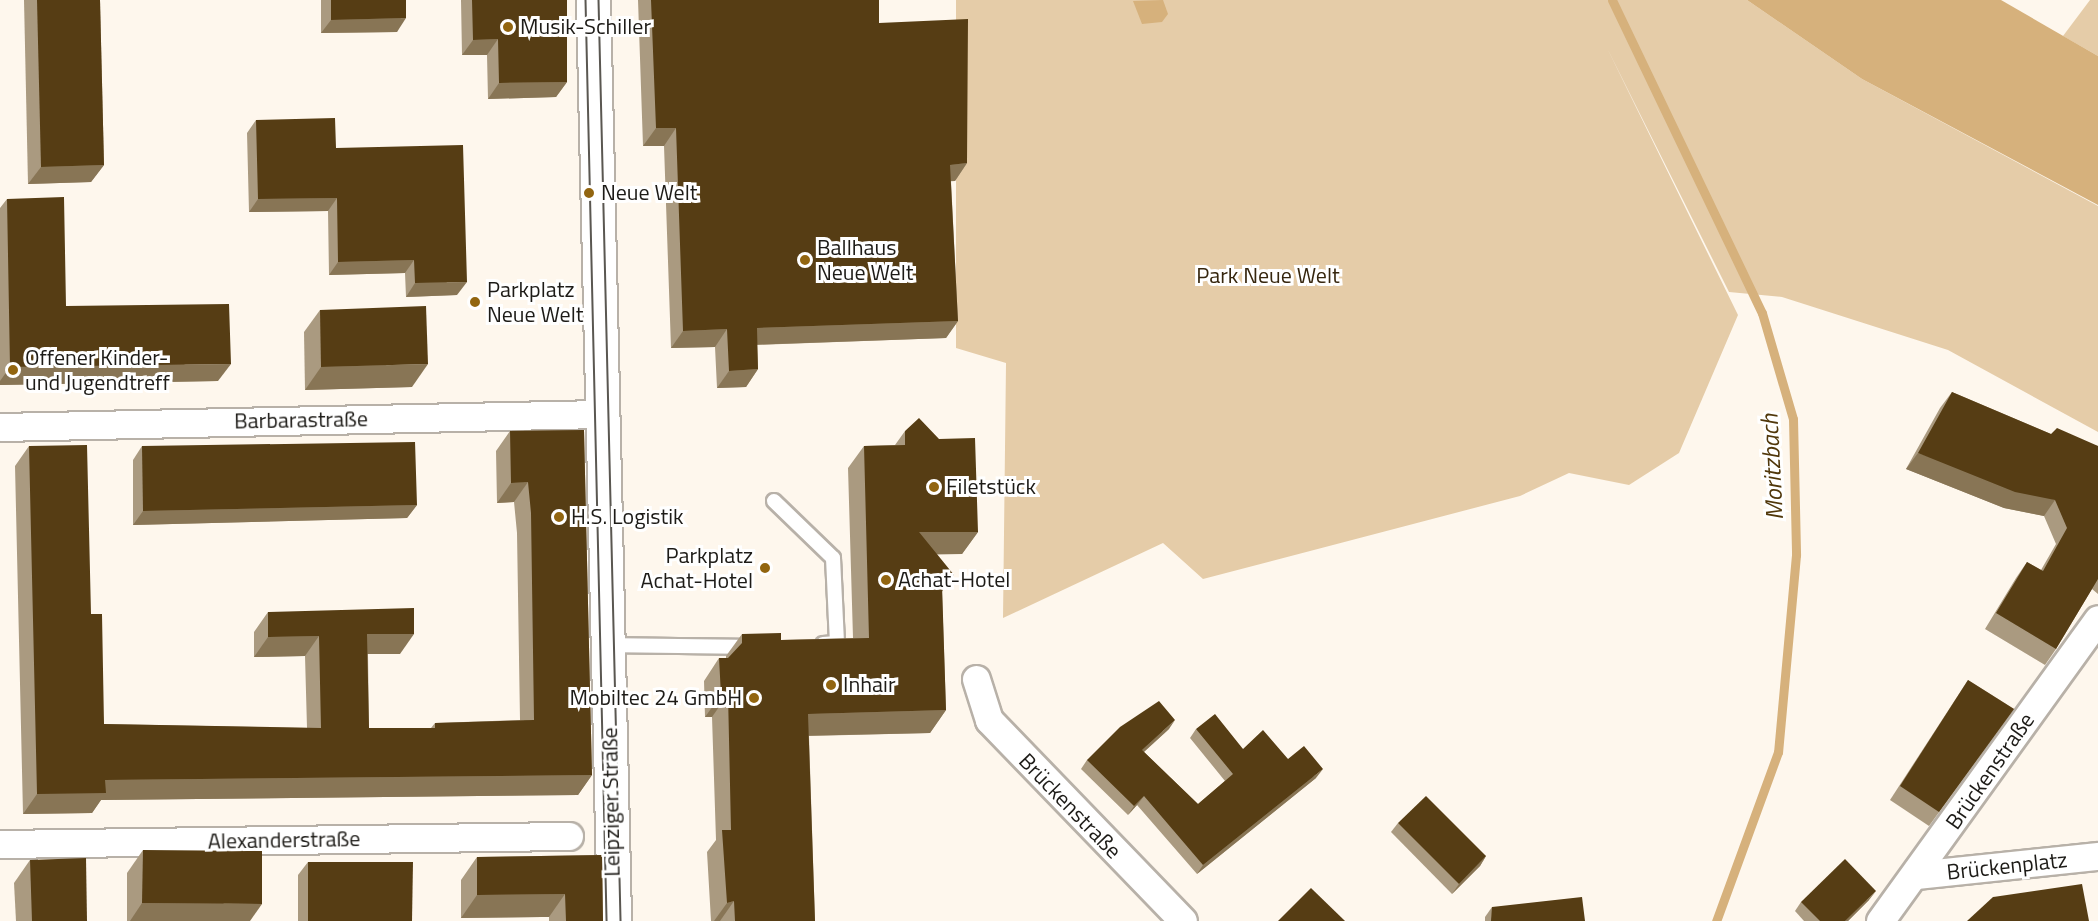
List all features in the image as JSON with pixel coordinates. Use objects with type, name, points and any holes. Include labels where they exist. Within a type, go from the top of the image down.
[{"type":"street","name":"Leipziger Straße","points":[[593,0],[614,921]]},
{"type":"street","name":"Barbarastraße","points":[[0,427],[602,414]]},
{"type":"street","name":"Brückenstraße","points":[[1880,921],[1916,876],[2098,619]]},
{"type":"street","name":"Brückenstraße","points":[[976,679],[989,720],[1183,921]]},
{"type":"street","name":"Alexanderstraße","points":[[0,844],[569,836]]},
{"type":"street","name":"Brückenplatz","points":[[1916,876],[2098,856]]},
{"type":"lane","points":[[774,501],[832,558],[837,643],[806,645]]},
{"type":"lane","points":[[608,645],[762,646]]},
{"type":"green space","name":"Park Neue Welt","points":[[956,0],[1747,0],[1862,79],[2098,206],[2098,432],[1948,350],[1782,297],[1729,292],[1607,48],[1738,315],[1679,453],[1629,485],[1569,473],[1520,496],[1203,579],[1163,543],[1003,618],[1006,363],[956,348]]},
{"type":"green space","points":[[2090,0],[2098,0],[2098,56],[2063,36]]},
{"type":"shaded area","points":[[1163,0],[1168,14],[1162,22],[1142,24],[1133,1]]},
{"type":"shaded area","points":[[1747,0],[2001,0],[2098,56],[2098,205],[1862,79]]},
{"type":"building","points":[[37,0],[100,0],[104,165],[41,167]]},
{"type":"building","points":[[331,0],[406,0],[406,18],[331,20]]},
{"type":"building","name":"Musik-Schiller","points":[[472,0],[567,0],[567,82],[499,83],[498,39],[473,40]]},
{"type":"building","name":"Ballhaus Neue Welt","points":[[651,0],[879,0],[879,23],[968,19],[967,163],[950,165],[958,321],[757,328],[758,369],[729,371],[727,329],[683,331],[676,128],[656,128]]},
{"type":"building","points":[[335,118],[336,148],[463,145],[467,282],[415,283],[414,260],[338,262],[337,198],[258,199],[256,120]]},
{"type":"building","points":[[64,197],[66,306],[229,304],[231,364],[10,367],[7,199]]},
{"type":"building","points":[[426,306],[428,364],[321,367],[320,310]]},
{"type":"building","points":[[1952,392],[2051,434],[2057,428],[2098,446],[2098,579],[2056,649],[1996,613],[2027,562],[2043,571],[2067,528],[2055,500],[2015,492],[1918,453]]},
{"type":"building","points":[[919,418],[939,439],[975,438],[978,532],[919,532],[954,575],[942,585],[946,710],[808,714],[815,921],[735,921],[734,901],[727,903],[722,830],[731,830],[728,694],[721,695],[719,658],[728,658],[742,643],[742,634],[781,633],[781,640],[869,638],[864,446],[905,445],[905,431]]},
{"type":"building","points":[[584,430],[592,775],[105,780],[106,793],[37,794],[29,446],[87,445],[91,614],[102,614],[104,724],[321,728],[319,636],[268,637],[268,612],[414,608],[414,634],[367,634],[369,728],[435,728],[435,723],[534,720],[531,513],[528,482],[511,483],[510,431]]},
{"type":"building","points":[[415,442],[417,505],[143,511],[142,446]]},
{"type":"building","points":[[1968,680],[2014,709],[1939,812],[1900,786]]},
{"type":"building","points":[[1159,701],[1175,720],[1142,750],[1198,804],[1233,774],[1196,729],[1215,714],[1243,749],[1263,730],[1288,759],[1304,746],[1323,769],[1203,865],[1144,796],[1134,806],[1087,760],[1120,727]]},
{"type":"building","points":[[1426,796],[1486,856],[1459,884],[1398,823]]},
{"type":"building","points":[[143,850],[262,851],[262,904],[142,903]]},
{"type":"building","points":[[602,855],[603,921],[566,921],[565,894],[477,895],[477,857]]},
{"type":"building","points":[[86,858],[87,921],[32,921],[30,860]]},
{"type":"building","points":[[1845,859],[1876,891],[1845,921],[1820,921],[1801,902]]},
{"type":"building","points":[[308,862],[413,862],[412,921],[308,921]]},
{"type":"building","points":[[2082,884],[2089,921],[1967,921],[1993,897]]},
{"type":"building","points":[[1311,888],[1345,921],[1278,921]]},
{"type":"building","points":[[1582,897],[1585,921],[1491,921],[1492,907]]},
{"type":"waterway","name":"Moritzbach","points":[[1612,0],[1762,313],[1793,419],[1796,555],[1778,752],[1716,921]]},
{"type":"tram line","points":[[586,0],[607,921]]},
{"type":"tram line","points":[[599,0],[621,921]]},
{"type":"place","name":"Musik-Schiller","points":[[508,27]]},
{"type":"place","name":"Neue Welt","points":[[589,193]]},
{"type":"place","name":"Ballhaus Neue Welt","points":[[805,260]]},
{"type":"place","name":"Parkplatz Neue Welt","points":[[475,302]]},
{"type":"place","name":"Offener Kinder- und Jugendtreff","points":[[13,370]]},
{"type":"place","name":"Filetstück","points":[[934,487]]},
{"type":"place","name":"H.S. Logistik","points":[[559,517]]},
{"type":"place","name":"Parkplatz Achat-Hotel","points":[[765,568]]},
{"type":"place","name":"Achat-Hotel","points":[[886,580]]},
{"type":"place","name":"Inhair","points":[[831,685]]},
{"type":"place","name":"Mobiltec 24 GmbH","points":[[754,698]]}]
